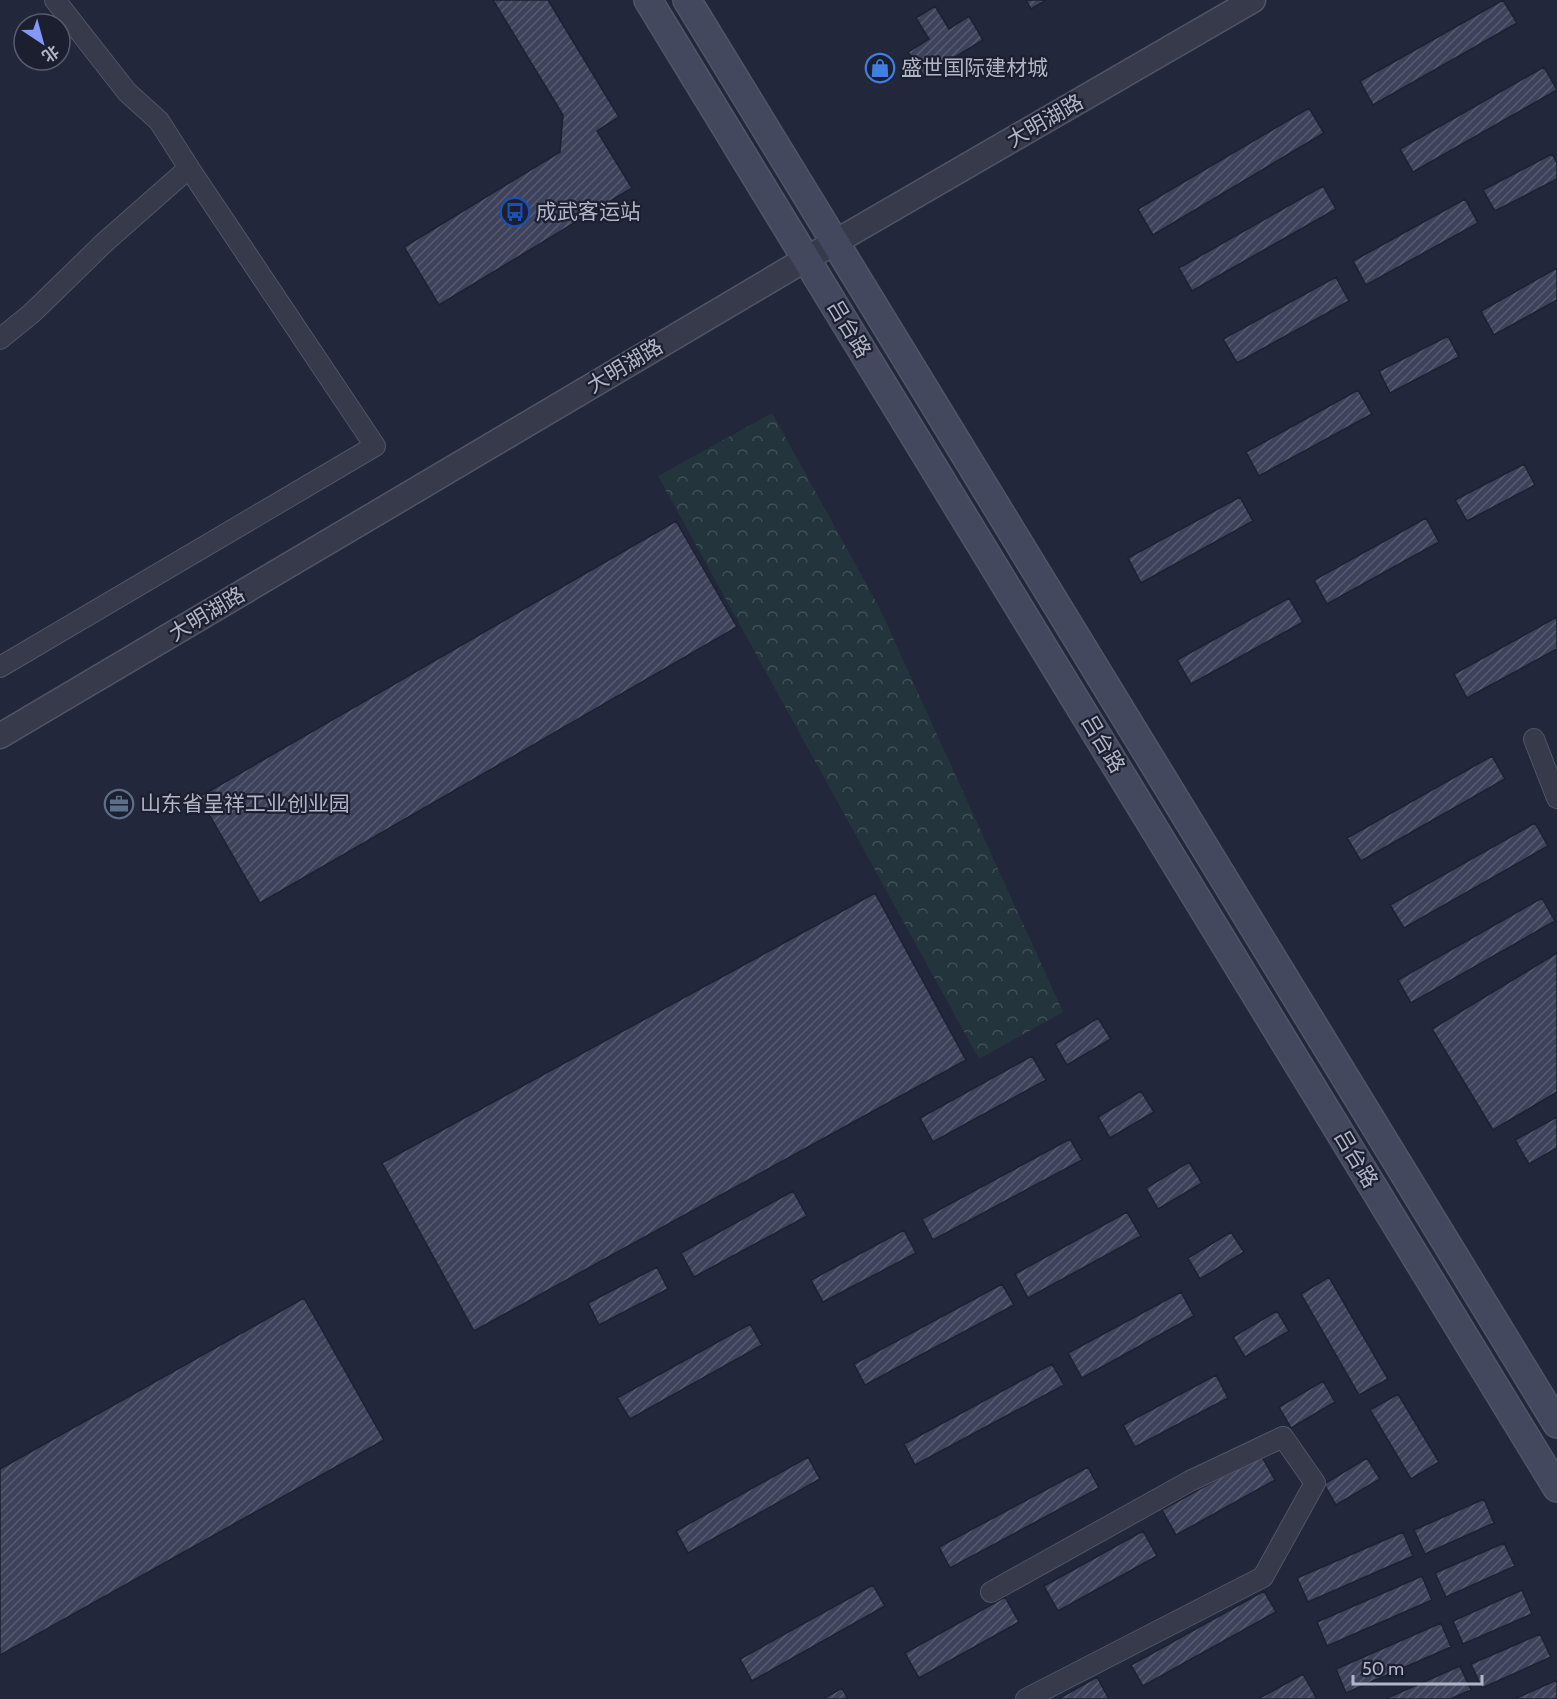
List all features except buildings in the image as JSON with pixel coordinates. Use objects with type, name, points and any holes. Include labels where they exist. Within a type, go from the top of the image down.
[{"type":"main road","name":"吕台路","points":[[648,0],[1557,1488]]},
{"type":"main road","name":"吕台路","points":[[687,0],[1557,1424]]},
{"type":"street","points":[[0,667],[375,446],[159,121],[127,92],[55,0]]},
{"type":"street","name":"大明湖路","points":[[0,736],[806,259],[1253,0]]},
{"type":"street","points":[[0,339],[32,313],[105,242],[189,168]]},
{"type":"street","points":[[1534,739],[1557,798]]},
{"type":"street","points":[[991,1592],[1190,1481],[1283,1437],[1315,1483],[1263,1577],[1026,1699]]},
{"type":"green space","points":[[772,413],[879,607],[1063,1012],[979,1059],[658,476]]},
{"type":"place","name":"盛世国际建材城","points":[[880,68]]},
{"type":"place","name":"成武客运站","points":[[515,212]]},
{"type":"place","name":"山东省呈祥工业创业园","points":[[119,804]]}]
